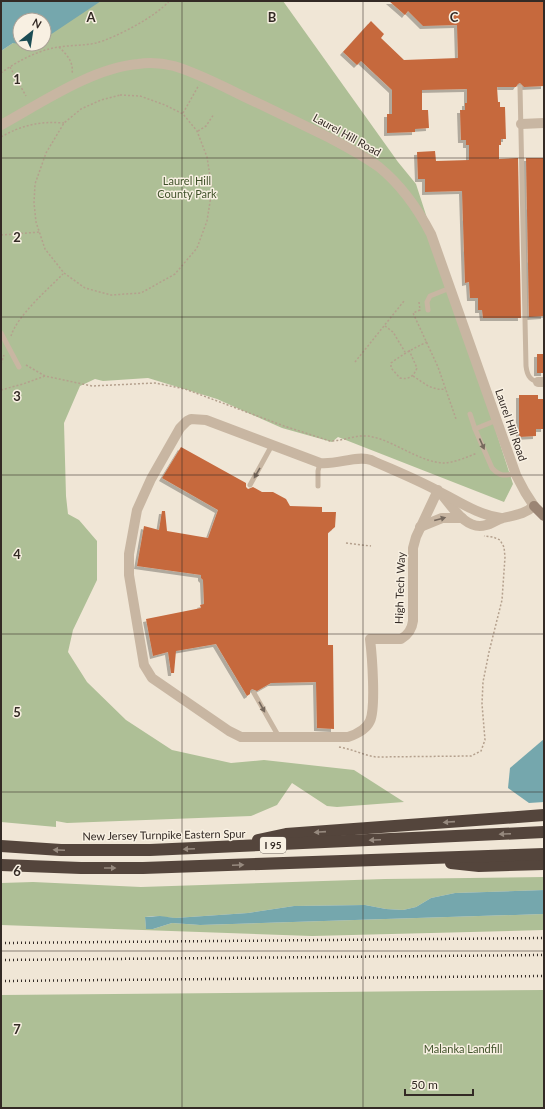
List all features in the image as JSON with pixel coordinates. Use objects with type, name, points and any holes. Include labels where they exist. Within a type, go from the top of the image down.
[{"type":"highway","points":[[217,848],[286,834],[544,816]]},
{"type":"highway","name":"New Jersey Turnpike Eastern Spur","points":[[1,846],[98,850],[217,848],[544,832]]},
{"type":"highway","name":"I 95","points":[[1,864],[81,868],[150,868],[544,854]]},
{"type":"highway","points":[[414,858],[479,866],[544,864]]},
{"type":"street","name":"Laurel Hill Road","points":[[1,125],[78,83],[117,67],[138,63],[160,64],[182,69],[203,77],[347,147],[380,168],[408,197],[424,221],[436,246],[515,473],[534,506]]},
{"type":"street","points":[[521,124],[544,123]]},
{"type":"street","points":[[384,640],[372,657],[372,709],[370,720],[368,725],[359,733],[348,737],[241,738],[149,674],[144,665],[130,585],[128,570],[129,554],[134,521],[140,501],[177,434],[187,422],[196,419],[206,420],[320,463],[334,464],[365,458],[438,490],[482,513],[500,518]]},
{"type":"street","points":[[438,490],[462,518],[473,524],[483,526],[500,518],[523,514],[534,506],[544,516]]},
{"type":"street","name":"High Tech Way","points":[[372,657],[370,639],[401,639],[405,637],[412,626],[412,554],[414,542],[438,490]]},
{"type":"street","points":[[420,527],[442,518],[462,518]]},
{"type":"lane","points":[[520,87],[527,371],[532,380],[541,382]]},
{"type":"lane","points":[[428,310],[427,302],[430,296],[451,288]]},
{"type":"lane","points":[[1,333],[19,368]]},
{"type":"lane","points":[[470,414],[492,468],[499,474],[505,476],[515,473]]},
{"type":"lane","points":[[475,429],[497,420]]},
{"type":"lane","points":[[250,485],[272,445]]},
{"type":"lane","points":[[318,486],[318,471],[320,463]]},
{"type":"lane","points":[[254,692],[280,738]]},
{"type":"path","points":[[1,73],[36,53],[59,47],[95,43],[109,39],[152,16],[169,1]]},
{"type":"path","points":[[59,47],[73,66],[72,74]]},
{"type":"path","points":[[10,67],[26,96]]},
{"type":"path","points":[[183,114],[203,77]]},
{"type":"path","points":[[120,95],[140,96],[165,105],[183,114],[197,131],[207,157],[212,189],[207,221],[197,248],[174,274],[142,293],[111,295],[85,288],[64,273],[45,249],[36,222],[34,203],[35,184],[46,153],[64,123],[81,109],[101,100],[120,95]]},
{"type":"path","points":[[197,131],[206,126],[214,114]]},
{"type":"path","points":[[1,137],[16,128],[48,122],[64,123]]},
{"type":"path","points":[[1,235],[40,232]]},
{"type":"path","points":[[1,364],[13,329],[64,273]]},
{"type":"path","points":[[421,297],[419,305],[420,310],[413,313],[438,367],[456,419]]},
{"type":"path","points":[[355,362],[404,301]]},
{"type":"path","points":[[384,325],[393,332],[406,352]]},
{"type":"path","points":[[409,350],[418,368],[413,376],[408,378],[400,378],[391,368],[391,363],[409,350],[426,342]]},
{"type":"path","points":[[1,390],[45,376],[92,386],[155,383],[185,389],[284,426],[330,441],[338,441],[362,435],[374,437],[426,459],[442,462],[452,461],[484,450]]},
{"type":"path","points":[[413,376],[434,389],[446,389]]},
{"type":"path","points":[[338,737],[338,747],[351,749],[376,757],[471,756],[481,751],[485,740],[482,704],[483,682],[502,600],[505,558],[504,547],[500,540],[494,537],[480,535]]},
{"type":"path","points":[[346,543],[371,546]]},
{"type":"green space","name":"Laurel Hill County Park","points":[[100,1],[283,1],[398,162],[416,184],[513,484],[504,502],[338,437],[332,442],[282,428],[217,399],[148,378],[103,381],[95,379],[80,386],[64,423],[66,496],[68,514],[79,520],[97,541],[97,580],[73,630],[68,652],[87,682],[126,720],[172,750],[231,763],[264,760],[354,770],[404,802],[337,807],[327,806],[292,783],[277,805],[251,816],[67,823],[56,821],[56,827],[1,822],[1,51],[12,44],[12,52],[52,52],[52,23]]},
{"type":"green space","points":[[544,877],[544,890],[455,893],[431,898],[416,907],[403,910],[386,909],[365,905],[294,906],[248,913],[175,918],[153,916],[145,917],[146,928],[153,929],[172,923],[200,925],[544,914],[544,930],[312,936],[1,925],[1,883],[33,882],[141,887],[385,879]]},
{"type":"green space","name":"Malanka Landfill","points":[[544,990],[544,1108],[1,1108],[1,995]]},
{"type":"water","points":[[1,1],[101,1],[52,34],[52,12],[12,12],[12,44],[1,51]]},
{"type":"water","points":[[544,739],[544,802],[529,803],[508,788],[510,768]]},
{"type":"water","points":[[544,890],[544,914],[200,925],[172,923],[153,929],[146,929],[145,917],[160,916],[175,918],[248,913],[294,906],[365,905],[386,909],[403,910],[416,907],[431,898],[455,893]]},
{"type":"building","points":[[389,1],[544,1],[544,86],[524,87],[520,83],[516,87],[497,87],[498,102],[500,102],[500,107],[505,107],[506,139],[501,139],[501,145],[499,145],[499,159],[518,158],[521,318],[483,318],[482,310],[478,310],[478,298],[470,298],[469,282],[465,283],[462,191],[425,192],[425,179],[418,179],[417,152],[435,151],[436,161],[469,160],[469,145],[466,145],[466,140],[461,140],[460,110],[465,110],[465,103],[467,103],[467,89],[422,90],[422,110],[428,110],[429,128],[415,129],[415,132],[387,133],[387,114],[392,114],[392,90],[361,61],[357,65],[343,52],[371,21],[384,34],[381,38],[404,60],[458,58],[457,25],[423,26],[408,11],[405,15]]},
{"type":"building","points":[[526,158],[544,158],[544,316],[529,317]]},
{"type":"building","points":[[537,354],[544,354],[544,373],[537,373]]},
{"type":"building","points":[[519,395],[538,395],[538,399],[544,399],[544,429],[536,429],[536,436],[519,437]]},
{"type":"building","points":[[181,447],[246,483],[246,487],[248,489],[253,487],[262,492],[273,492],[286,499],[290,506],[322,507],[322,512],[336,512],[335,527],[328,533],[328,645],[333,645],[334,729],[317,728],[316,682],[271,683],[257,691],[252,689],[250,694],[247,696],[216,644],[176,651],[174,673],[171,673],[168,652],[153,656],[146,619],[201,608],[200,605],[204,604],[203,580],[201,575],[137,566],[144,526],[159,530],[162,511],[165,511],[167,531],[208,538],[218,510],[162,478]]},
{"type":"railway","points":[[1,943],[544,938]]},
{"type":"railway","points":[[1,960],[544,955]]},
{"type":"railway","points":[[1,981],[544,976]]}]
